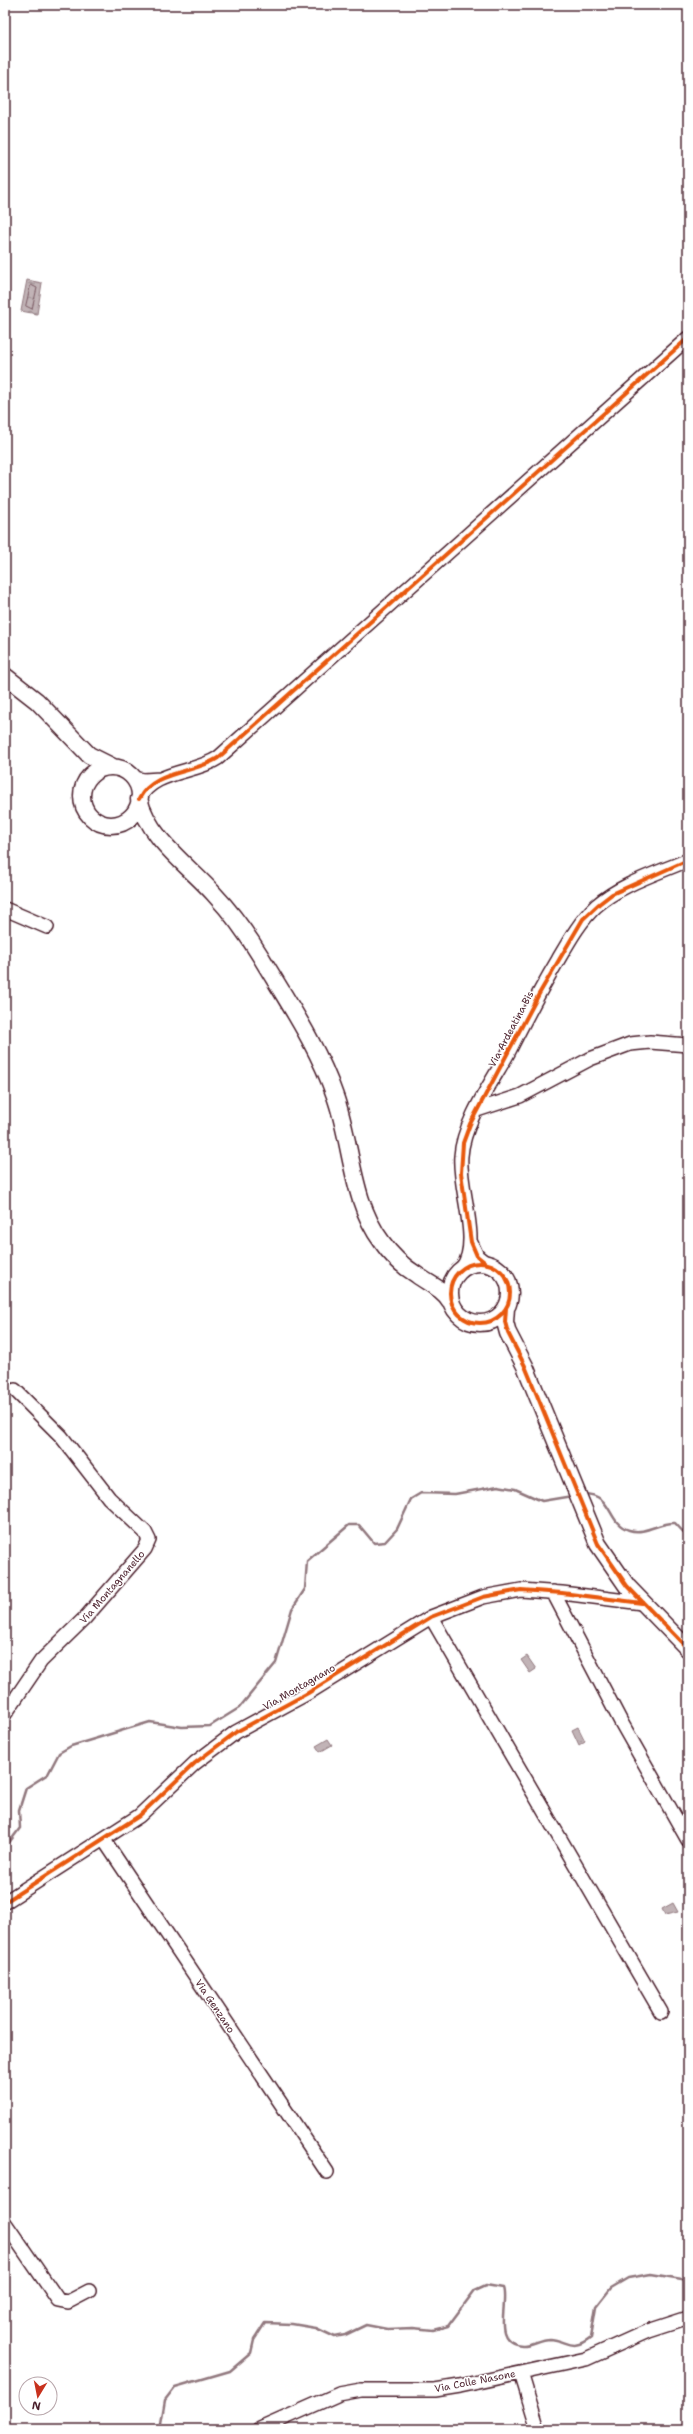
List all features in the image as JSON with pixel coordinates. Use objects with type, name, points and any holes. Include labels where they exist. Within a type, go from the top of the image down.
[{"type":"main road","points":[[5,676],[37,701],[76,742],[96,760],[120,769],[133,778],[137,784],[139,800],[144,815],[162,841],[226,907],[260,955],[325,1070],[346,1129],[361,1199],[373,1228],[392,1254],[405,1266],[439,1288],[450,1301],[456,1312],[465,1320],[496,1328],[514,1345]]},
{"type":"main road","points":[[76,742],[86,761],[88,779],[82,794],[85,809],[96,821],[112,825],[120,823],[133,814],[139,800]]},
{"type":"main road","points":[[88,779],[99,770],[113,767]]},
{"type":"main road","points":[[120,823],[136,825],[162,841]]},
{"type":"main road","points":[[428,1282],[442,1283],[458,1272],[474,1264],[487,1264],[494,1267],[506,1278],[510,1293],[506,1308],[506,1327],[525,1366],[573,1488],[605,1557],[642,1603],[688,1649]]},
{"type":"main road","points":[[450,1301],[451,1284],[458,1272]]},
{"type":"main road","points":[[481,1324],[496,1319],[506,1308]]},
{"type":"street","points":[[139,800],[148,787],[164,778],[205,765],[218,758],[688,338]]},
{"type":"street","points":[[133,778],[144,780],[164,778]]},
{"type":"street","name":"Via Ardeatina Bis","points":[[487,1264],[477,1256],[471,1242],[461,1173],[461,1155],[465,1137],[477,1110],[545,983],[574,933],[588,914],[617,892],[688,860]]},
{"type":"street","points":[[5,909],[46,927]]},
{"type":"street","points":[[477,1110],[520,1096],[590,1059],[630,1044],[650,1042],[688,1045]]},
{"type":"street","name":"Via Ardeatina Bis","points":[[458,1272],[469,1256],[471,1242]]},
{"type":"street","name":"Via Montagnanello","points":[[5,1714],[39,1664],[90,1612],[145,1549],[148,1540],[145,1532],[102,1490],[58,1433],[15,1390]]},
{"type":"street","name":"Via Montagnano","points":[[5,1902],[104,1840],[145,1812],[195,1763],[231,1735],[304,1696],[431,1617],[467,1602],[496,1594],[521,1590],[553,1592],[642,1603]]},
{"type":"street","points":[[553,1592],[621,1722],[688,1840]]},
{"type":"street","points":[[431,1617],[661,2012]]},
{"type":"street","name":"Via Genzano","points":[[104,1840],[327,2172]]},
{"type":"street","points":[[5,2223],[60,2301],[68,2302],[89,2291]]},
{"type":"street","name":"Via Colle Nasone","points":[[260,2429],[343,2393],[368,2390],[442,2389],[586,2359],[648,2331],[688,2318]]},
{"type":"street","points":[[522,2373],[538,2429]]},
{"type":"water","points":[[27,280],[42,283],[37,314],[21,311]]},
{"type":"water","points":[[527,1656],[536,1669],[530,1673],[521,1660]]},
{"type":"water","points":[[578,1727],[585,1741],[579,1745],[572,1730]]},
{"type":"water","points":[[328,1739],[332,1745],[320,1752],[316,1746]]},
{"type":"water","points":[[673,1903],[678,1912],[665,1915],[662,1909]]},
{"type":"waterway","points":[[5,1848],[20,1828],[19,1810],[26,1788],[48,1774],[59,1753],[71,1746],[150,1722],[182,1727],[210,1726],[239,1708],[276,1663],[292,1609],[305,1589],[307,1561],[349,1525],[359,1525],[374,1543],[385,1542],[397,1529],[411,1499],[421,1493],[455,1494],[498,1486],[515,1489],[542,1501],[572,1496]]},
{"type":"waterway","points":[[583,1494],[593,1495],[600,1499],[616,1521],[629,1530],[641,1531],[663,1524],[675,1523],[688,1537]]},
{"type":"waterway","points":[[160,2429],[165,2400],[175,2387],[230,2371],[251,2353],[254,2340],[265,2323],[292,2324],[316,2328],[335,2337],[345,2335],[366,2325],[387,2329],[413,2328],[433,2330],[448,2326],[475,2290],[486,2285],[503,2288],[504,2330],[506,2337],[512,2343],[525,2345],[549,2339],[574,2345],[584,2342],[591,2337],[596,2307],[611,2288],[628,2278],[651,2274],[688,2280]]},
{"type":"cycle path","points":[[139,799],[145,790],[154,783],[218,758],[688,338]]},
{"type":"cycle path","points":[[487,1264],[477,1256],[471,1242],[461,1173],[463,1143],[470,1124],[539,994],[583,919],[612,894],[688,860]]},
{"type":"cycle path","points":[[474,1263],[486,1263],[497,1268],[505,1276],[510,1287],[510,1293],[508,1305],[497,1318],[486,1323],[474,1323],[463,1318],[455,1310],[450,1299],[450,1287],[455,1276],[463,1268],[474,1263]]},
{"type":"cycle path","points":[[506,1308],[505,1322],[508,1333],[525,1366],[598,1544],[627,1586],[688,1649]]},
{"type":"cycle path","points":[[5,1902],[139,1816],[195,1763],[236,1732],[308,1693],[431,1617],[483,1597],[521,1590],[562,1593],[642,1603]]}]
